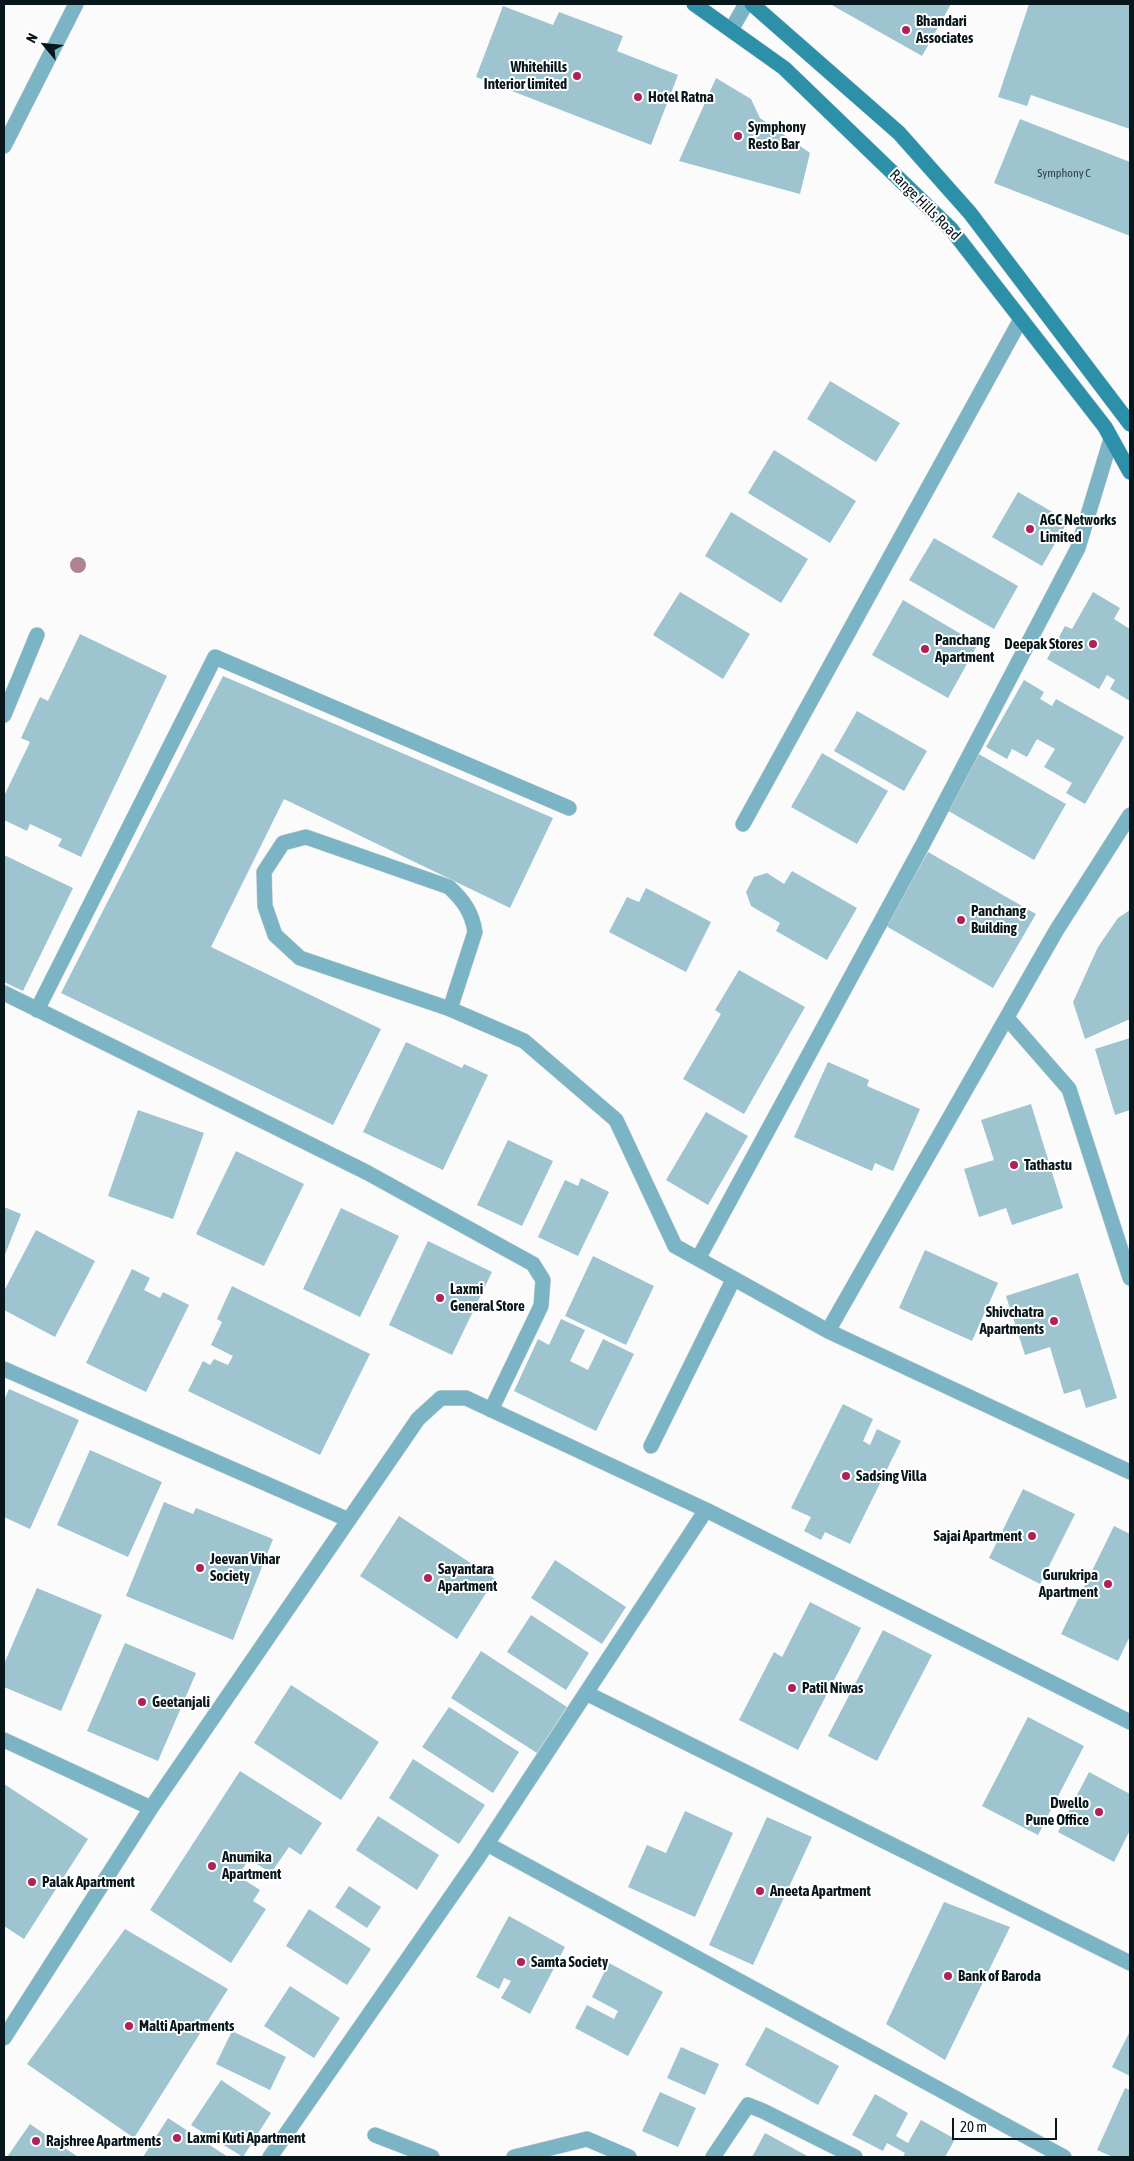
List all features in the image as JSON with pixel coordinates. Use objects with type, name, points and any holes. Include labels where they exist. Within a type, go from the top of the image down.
[{"type":"main road","name":"Range Hills Road","points":[[694,4],[784,68],[951,228],[1104,427],[1130,472]]},
{"type":"main road","points":[[752,4],[899,133],[970,213],[1130,424]]},
{"type":"street","points":[[4,146],[76,4]]},
{"type":"street","points":[[731,30],[746,4]]},
{"type":"street","points":[[743,824],[1021,318]]},
{"type":"street","points":[[698,1259],[922,844],[1078,548],[1111,439]]},
{"type":"street","points":[[4,716],[37,636]]},
{"type":"street","points":[[37,1010],[215,657],[569,808]]},
{"type":"street","points":[[828,1331],[1056,931],[1130,814]]},
{"type":"street","points":[[450,1009],[475,932],[473,919],[460,897],[449,887],[306,837],[283,843],[264,872],[266,906],[275,935],[300,958],[450,1009],[524,1041],[616,1120],[675,1246],[733,1280],[828,1331],[1130,1472]]},
{"type":"street","points":[[4,993],[366,1172],[533,1264],[543,1280],[541,1306],[491,1410]]},
{"type":"street","points":[[1007,1018],[1069,1088],[1130,1278]]},
{"type":"street","points":[[651,1446],[733,1280]]},
{"type":"street","points":[[4,1369],[349,1520]]},
{"type":"street","points":[[4,2038],[151,1808],[418,1419],[441,1398],[466,1398],[706,1510],[1130,1722]]},
{"type":"street","points":[[270,2157],[487,1844],[706,1510]]},
{"type":"street","points":[[586,1692],[1130,1963]]},
{"type":"street","points":[[4,1740],[151,1808]]},
{"type":"street","points":[[487,1844],[1064,2157]]},
{"type":"street","points":[[713,2157],[748,2106],[764,2111],[855,2157]]},
{"type":"street","points":[[375,2135],[432,2157]]},
{"type":"street","points":[[514,2157],[549,2152],[587,2139],[629,2157]]},
{"type":"building","name":"Bhandari Associates","points":[[830,4],[951,4],[922,56]]},
{"type":"building","points":[[1029,4],[1130,4],[1130,129],[1031,95],[1027,106],[998,97]]},
{"type":"building","name":"Whitehills Interior limited","points":[[503,6],[553,25],[559,12],[623,36],[617,51],[678,75],[651,145],[476,77]]},
{"type":"building","name":"Symphony Resto Bar","points":[[716,78],[751,99],[760,118],[810,153],[800,194],[679,161]]},
{"type":"building","points":[[1020,119],[1130,162],[1130,236],[994,183]]},
{"type":"building","points":[[830,381],[900,423],[876,462],[807,419]]},
{"type":"building","points":[[774,450],[856,501],[830,543],[748,493]]},
{"type":"building","name":"AGC Networks Limited","points":[[1018,492],[1068,521],[1042,566],[992,537]]},
{"type":"building","points":[[731,512],[808,559],[781,603],[705,556]]},
{"type":"building","points":[[934,538],[1018,586],[994,629],[909,580]]},
{"type":"building","points":[[680,592],[750,634],[723,679],[653,635]]},
{"type":"building","name":"Deepak Stores","points":[[1093,592],[1120,608],[1114,619],[1130,629],[1130,701],[1110,689],[1115,680],[1107,675],[1099,689],[1047,659],[1065,626],[1072,629]]},
{"type":"building","name":"Panchang Apartment","points":[[903,600],[978,644],[948,698],[872,655]]},
{"type":"building","points":[[80,634],[167,676],[81,857],[58,846],[62,839],[30,824],[27,831],[4,820],[4,796],[30,742],[21,738],[40,697],[48,701]]},
{"type":"building","points":[[223,676],[553,818],[510,908],[284,799],[211,947],[381,1029],[333,1125],[61,993]]},
{"type":"building","points":[[1024,680],[1044,692],[1040,699],[1052,706],[1056,699],[1124,737],[1085,804],[1066,793],[1072,783],[1044,767],[1055,749],[1037,739],[1027,757],[1012,749],[1007,759],[986,747]]},
{"type":"building","points":[[857,711],[927,751],[904,791],[834,751]]},
{"type":"building","points":[[822,753],[888,791],[857,844],[791,807]]},
{"type":"building","points":[[977,753],[1066,804],[1034,860],[945,809]]},
{"type":"building","name":"Panchang Building","points":[[928,852],[1036,914],[993,988],[886,926]]},
{"type":"building","points":[[4,855],[73,888],[23,991],[4,982]]},
{"type":"building","points":[[792,871],[857,908],[827,960],[776,931],[780,923],[751,906],[746,892],[754,877],[767,873],[784,884]]},
{"type":"building","points":[[646,888],[711,922],[686,972],[609,932],[627,897],[639,902]]},
{"type":"building","points":[[1130,910],[1130,1019],[1085,1039],[1073,1002],[1098,947],[1118,918]]},
{"type":"building","points":[[739,970],[805,1007],[744,1114],[683,1079],[721,1014],[715,1010]]},
{"type":"building","points":[[1130,1038],[1130,1110],[1115,1115],[1095,1049]]},
{"type":"building","points":[[406,1042],[462,1068],[464,1064],[488,1075],[443,1170],[363,1132]]},
{"type":"building","points":[[828,1062],[869,1080],[867,1086],[920,1109],[893,1171],[875,1163],[872,1171],[794,1137]]},
{"type":"building","name":"Tathastu","points":[[1031,1104],[1063,1208],[1012,1225],[1006,1208],[979,1217],[964,1169],[994,1160],[981,1120]]},
{"type":"building","points":[[138,1110],[204,1133],[173,1219],[108,1196]]},
{"type":"building","points":[[706,1112],[748,1136],[708,1205],[666,1180]]},
{"type":"building","points":[[508,1140],[553,1161],[522,1226],[477,1205]]},
{"type":"building","points":[[236,1151],[304,1184],[264,1266],[196,1234]]},
{"type":"building","points":[[581,1178],[609,1192],[578,1256],[538,1237],[565,1180],[578,1186]]},
{"type":"building","points":[[4,1207],[21,1214],[4,1257]]},
{"type":"building","points":[[341,1208],[399,1236],[360,1317],[303,1289]]},
{"type":"building","points":[[36,1230],[95,1261],[55,1337],[4,1310],[4,1291]]},
{"type":"building","name":"Laxmi General Store","points":[[428,1241],[492,1272],[452,1355],[389,1325]]},
{"type":"building","points":[[925,1250],[998,1283],[972,1341],[899,1308]]},
{"type":"building","points":[[593,1256],[654,1286],[626,1345],[565,1316]]},
{"type":"building","points":[[132,1269],[150,1278],[144,1290],[160,1298],[163,1292],[189,1305],[146,1392],[86,1363]]},
{"type":"building","name":"Shivchatra Apartments","points":[[1078,1273],[1117,1398],[1086,1408],[1080,1389],[1064,1394],[1050,1347],[1025,1355],[1006,1296]]},
{"type":"building","points":[[232,1286],[370,1354],[320,1455],[188,1391],[203,1361],[210,1365],[214,1359],[228,1365],[233,1356],[211,1345],[222,1322],[217,1319]]},
{"type":"building","points":[[561,1319],[585,1330],[570,1361],[588,1370],[603,1339],[634,1354],[596,1431],[514,1391],[538,1339],[549,1345]]},
{"type":"building","points":[[9,1389],[79,1420],[30,1529],[4,1517],[4,1400]]},
{"type":"building","name":"Sadsing Villa","points":[[843,1404],[873,1419],[863,1441],[870,1445],[877,1429],[901,1441],[850,1544],[825,1532],[821,1540],[804,1531],[811,1517],[791,1508]]},
{"type":"building","points":[[90,1450],[162,1482],[128,1557],[57,1525]]},
{"type":"building","name":"Sajai Apartment","points":[[1023,1489],[1075,1514],[1040,1584],[989,1558]]},
{"type":"building","name":"Jeevan Vihar Society","points":[[164,1502],[193,1514],[196,1508],[273,1539],[233,1640],[126,1596]]},
{"type":"building","name":"Sayantara Apartment","points":[[399,1516],[495,1579],[457,1639],[360,1576]]},
{"type":"building","name":"Gurukripa Apartment","points":[[1114,1526],[1130,1534],[1130,1636],[1118,1661],[1061,1634]]},
{"type":"building","points":[[555,1560],[626,1607],[602,1644],[531,1598]]},
{"type":"building","points":[[37,1588],[102,1615],[61,1711],[4,1687],[4,1664]]},
{"type":"building","name":"Patil Niwas","points":[[810,1602],[861,1628],[798,1750],[739,1720],[774,1652],[782,1657]]},
{"type":"building","points":[[531,1615],[589,1653],[566,1690],[507,1652]]},
{"type":"building","points":[[883,1630],[932,1655],[877,1761],[828,1736]]},
{"type":"building","name":"Geetanjali","points":[[125,1643],[196,1673],[158,1761],[87,1731]]},
{"type":"building","points":[[481,1651],[567,1707],[537,1753],[451,1698]]},
{"type":"building","points":[[291,1685],[379,1742],[341,1800],[254,1743]]},
{"type":"building","points":[[449,1707],[519,1752],[493,1793],[422,1747]]},
{"type":"building","points":[[1028,1717],[1084,1746],[1038,1835],[982,1806]]},
{"type":"building","points":[[413,1759],[485,1805],[459,1844],[389,1798]]},
{"type":"building","name":"Anumika Apartment","points":[[240,1771],[322,1823],[301,1855],[289,1847],[271,1873],[249,1859],[238,1876],[260,1890],[253,1901],[266,1909],[231,1963],[150,1910]]},
{"type":"building","name":"Dwello Pune Office","points":[[1089,1772],[1130,1794],[1130,1830],[1114,1862],[1058,1832]]},
{"type":"building","name":"Palak Apartment","points":[[4,1784],[88,1839],[24,1939],[4,1926]]},
{"type":"building","points":[[685,1811],[733,1833],[695,1917],[628,1887],[647,1845],[666,1853]]},
{"type":"building","points":[[378,1816],[439,1855],[417,1890],[356,1850]]},
{"type":"building","name":"Aneeta Apartment","points":[[767,1817],[812,1837],[753,1965],[709,1945]]},
{"type":"building","points":[[349,1886],[381,1907],[367,1928],[335,1907]]},
{"type":"building","name":"Bank of Baroda","points":[[944,1902],[1010,1927],[945,2060],[886,2024]]},
{"type":"building","points":[[309,1909],[371,1949],[347,1985],[286,1946]]},
{"type":"building","name":"Samta Society","points":[[509,1916],[565,1947],[530,2014],[501,1998],[511,1981],[504,1978],[499,1989],[476,1977]]},
{"type":"building","name":"Malti Apartments","points":[[125,1929],[228,1989],[134,2138],[27,2064]]},
{"type":"building","points":[[609,1963],[663,1992],[628,2056],[575,2028],[587,2005],[614,2019],[618,2011],[592,1997]]},
{"type":"building","points":[[290,1986],[340,2018],[314,2058],[264,2026]]},
{"type":"building","points":[[766,2027],[839,2066],[818,2105],[745,2065]]},
{"type":"building","points":[[232,2031],[286,2057],[270,2090],[216,2064]]},
{"type":"building","points":[[1130,2031],[1130,2076],[1112,2067]]},
{"type":"building","points":[[681,2047],[719,2064],[705,2095],[667,2078]]},
{"type":"building","points":[[221,2080],[271,2113],[243,2157],[191,2125]]},
{"type":"building","points":[[1125,2088],[1130,2090],[1130,2157],[1113,2157],[1097,2150]]},
{"type":"building","points":[[660,2092],[696,2108],[678,2147],[642,2131]]},
{"type":"building","points":[[875,2094],[908,2113],[896,2136],[908,2143],[921,2120],[955,2139],[945,2157],[903,2157],[905,2153],[887,2143],[883,2151],[852,2135]]},
{"type":"building","name":"Laxmi Kuti Apartment","points":[[168,2118],[228,2157],[143,2157]]},
{"type":"building","name":"Rajshree Apartments","points":[[30,2124],[78,2157],[7,2157]]},
{"type":"building","points":[[765,2133],[809,2157],[752,2157]]},
{"type":"place","name":"Bhandari Associates","points":[[906,30]]},
{"type":"place","name":"Whitehills Interior limited","points":[[577,76]]},
{"type":"place","name":"Hotel Ratna","points":[[638,97]]},
{"type":"place","name":"Symphony Resto Bar","points":[[738,136]]},
{"type":"place","name":"AGC Networks Limited","points":[[1030,529]]},
{"type":"place","name":"Deepak Stores","points":[[1093,644]]},
{"type":"place","name":"Panchang Apartment","points":[[925,649]]},
{"type":"place","name":"Panchang Building","points":[[961,920]]},
{"type":"place","name":"Tathastu","points":[[1014,1165]]},
{"type":"place","name":"Laxmi General Store","points":[[440,1298]]},
{"type":"place","name":"Shivchatra Apartments","points":[[1054,1321]]},
{"type":"place","name":"Sadsing Villa","points":[[846,1476]]},
{"type":"place","name":"Sajai Apartment","points":[[1032,1536]]},
{"type":"place","name":"Jeevan Vihar Society","points":[[200,1568]]},
{"type":"place","name":"Sayantara Apartment","points":[[428,1578]]},
{"type":"place","name":"Gurukripa Apartment","points":[[1108,1584]]},
{"type":"place","name":"Patil Niwas","points":[[792,1688]]},
{"type":"place","name":"Geetanjali","points":[[142,1702]]},
{"type":"place","name":"Dwello Pune Office","points":[[1099,1812]]},
{"type":"place","name":"Anumika Apartment","points":[[212,1866]]},
{"type":"place","name":"Palak Apartment","points":[[32,1882]]},
{"type":"place","name":"Aneeta Apartment","points":[[760,1891]]},
{"type":"place","name":"Samta Society","points":[[521,1962]]},
{"type":"place","name":"Bank of Baroda","points":[[948,1976]]},
{"type":"place","name":"Malti Apartments","points":[[129,2026]]},
{"type":"place","name":"Laxmi Kuti Apartment","points":[[177,2138]]},
{"type":"place","name":"Rajshree Apartments","points":[[36,2141]]}]
